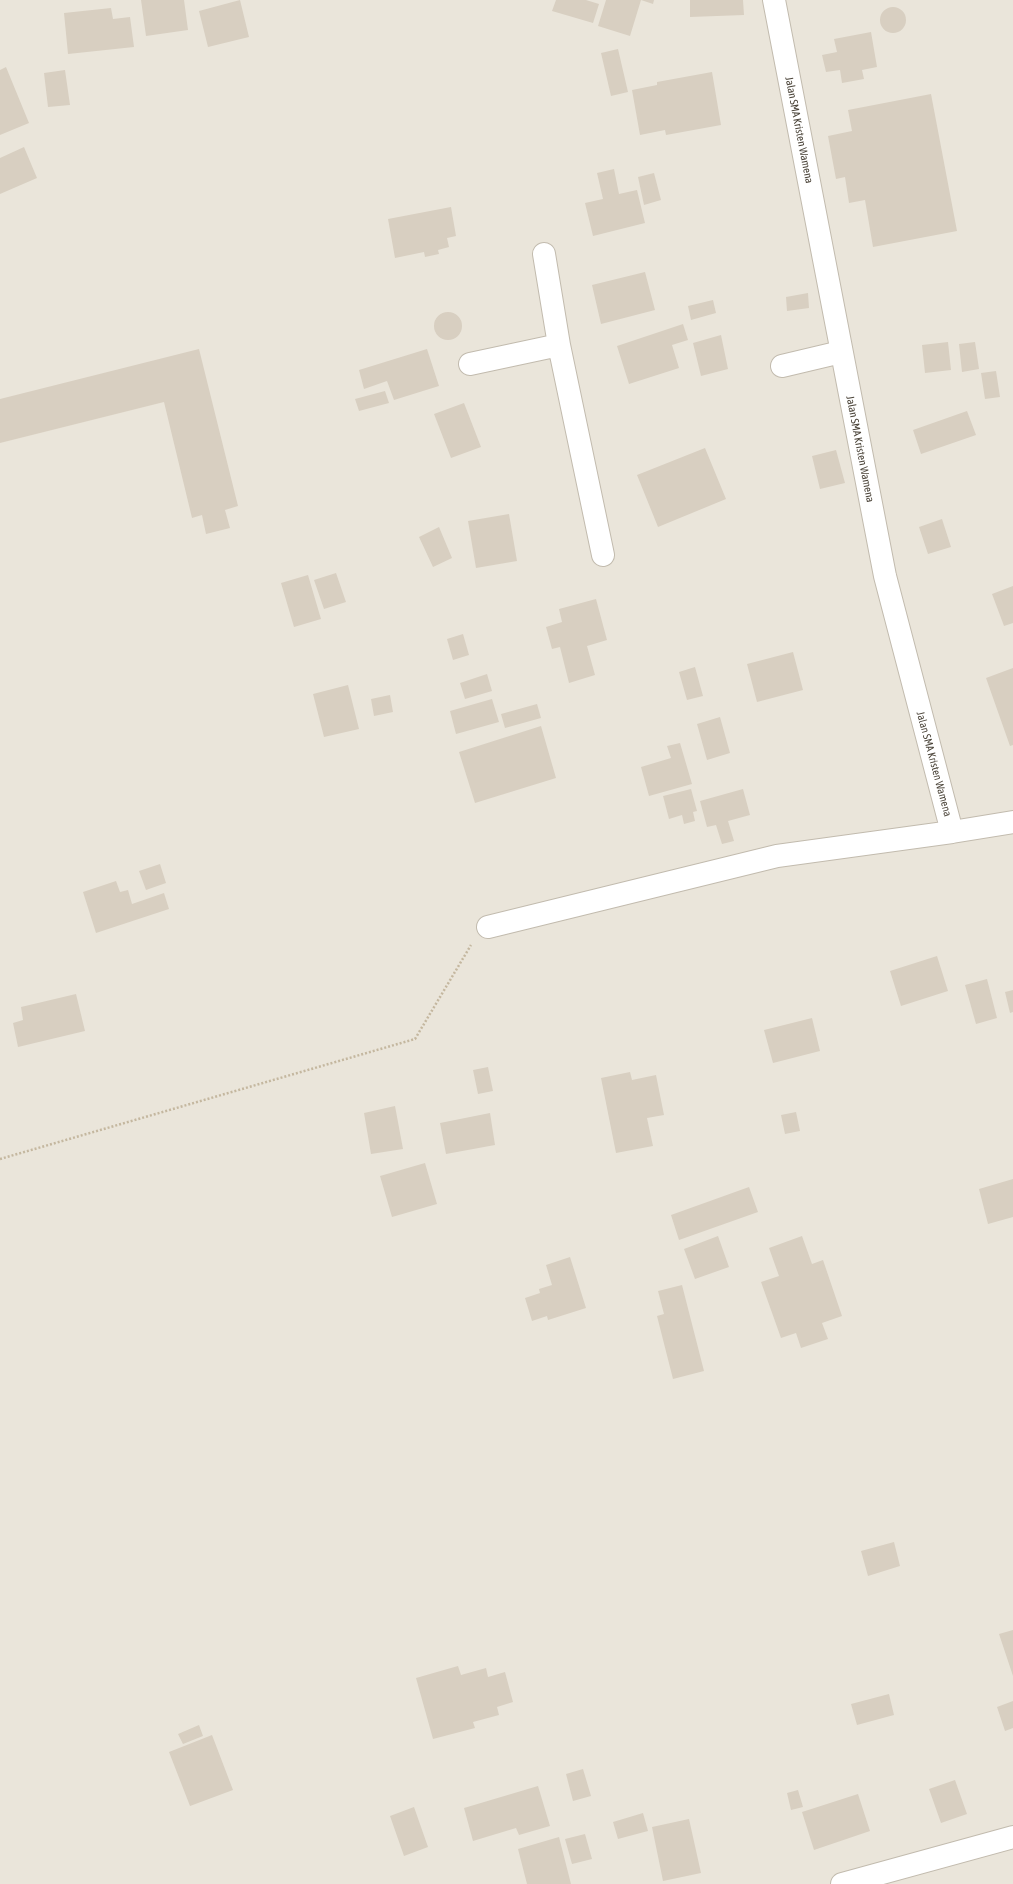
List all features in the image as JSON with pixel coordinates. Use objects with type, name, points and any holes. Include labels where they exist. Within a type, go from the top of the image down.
[{"type":"street","name":"Jalan SMA Kristen Wamena","points":[[774,0],[885,576],[952,832],[1013,822]]},
{"type":"street","points":[[544,254],[559,345],[603,555]]},
{"type":"street","points":[[470,364],[559,345]]},
{"type":"street","points":[[782,366],[841,352]]},
{"type":"street","points":[[488,927],[777,856],[952,832]]},
{"type":"street","points":[[842,1884],[1013,1837]]},
{"type":"path","points":[[0,1159],[414,1039],[467,949],[488,927]]},
{"type":"shaded area","points":[[0,0],[1013,0],[1013,1884],[0,1884]]},
{"type":"building","points":[[141,0],[184,0],[188,30],[146,36]]},
{"type":"building","points":[[240,0],[249,37],[208,47],[199,11]]},
{"type":"building","points":[[556,0],[586,0],[599,4],[593,23],[552,11]]},
{"type":"building","points":[[606,0],[641,0],[630,36],[598,26]]},
{"type":"building","points":[[641,0],[654,0],[653,4]]},
{"type":"building","points":[[690,0],[743,0],[744,15],[690,17]]},
{"type":"building","points":[[893,7],[902,11],[906,20],[902,29],[893,33],[884,29],[880,20],[884,11]]},
{"type":"building","points":[[111,8],[113,19],[130,17],[134,47],[68,54],[64,13]]},
{"type":"building","points":[[871,32],[877,67],[862,70],[864,79],[842,83],[840,70],[826,72],[822,55],[837,52],[834,39]]},
{"type":"building","points":[[618,49],[628,92],[611,96],[601,53]]},
{"type":"building","points":[[6,67],[29,123],[0,135],[0,70]]},
{"type":"building","points":[[65,70],[70,105],[48,107],[44,73]]},
{"type":"building","points":[[712,72],[721,125],[666,135],[665,130],[640,135],[632,90],[657,85],[657,82]]},
{"type":"building","points":[[931,94],[957,231],[873,247],[865,200],[849,203],[845,177],[836,179],[828,136],[852,131],[848,110]]},
{"type":"building","points":[[24,147],[37,178],[0,194],[0,158]]},
{"type":"building","points":[[614,169],[619,194],[637,190],[645,223],[593,236],[585,203],[603,199],[597,173]]},
{"type":"building","points":[[654,173],[661,200],[644,205],[638,177]]},
{"type":"building","points":[[451,207],[456,236],[447,238],[449,247],[438,250],[439,254],[425,257],[424,252],[395,258],[388,219]]},
{"type":"building","points":[[645,272],[655,310],[601,324],[592,285]]},
{"type":"building","points":[[808,293],[809,308],[787,311],[786,297]]},
{"type":"building","points":[[713,300],[716,313],[691,320],[688,306]]},
{"type":"building","points":[[448,312],[458,316],[462,326],[458,336],[448,340],[438,336],[434,326],[438,316]]},
{"type":"building","points":[[683,324],[688,340],[672,345],[679,368],[629,384],[617,346]]},
{"type":"building","points":[[721,335],[728,369],[701,376],[693,343]]},
{"type":"building","points":[[948,342],[951,370],[925,373],[922,345]]},
{"type":"building","points":[[975,342],[979,369],[962,372],[959,344]]},
{"type":"building","points":[[199,349],[238,506],[225,510],[230,528],[206,534],[202,515],[192,518],[164,402],[0,443],[0,399]]},
{"type":"building","points":[[427,349],[439,386],[394,400],[387,381],[364,389],[359,370]]},
{"type":"building","points":[[996,371],[1000,397],[985,399],[981,373]]},
{"type":"building","points":[[385,391],[389,403],[359,411],[355,399]]},
{"type":"building","points":[[464,403],[481,447],[451,458],[434,414]]},
{"type":"building","points":[[967,411],[976,435],[921,454],[913,430]]},
{"type":"building","points":[[705,448],[726,499],[658,527],[637,475]]},
{"type":"building","points":[[836,450],[845,483],[820,489],[812,456]]},
{"type":"building","points":[[509,514],[517,561],[476,568],[468,521]]},
{"type":"building","points":[[942,519],[951,547],[928,554],[919,527]]},
{"type":"building","points":[[439,527],[452,558],[433,567],[419,537]]},
{"type":"building","points":[[336,573],[346,602],[324,609],[314,580]]},
{"type":"building","points":[[308,575],[321,619],[294,627],[281,583]]},
{"type":"building","points":[[1013,586],[1013,623],[1004,626],[992,594]]},
{"type":"building","points":[[596,599],[607,640],[587,646],[595,675],[569,683],[560,647],[552,649],[546,627],[562,622],[559,609]]},
{"type":"building","points":[[463,634],[469,655],[453,660],[447,639]]},
{"type":"building","points":[[793,652],[803,690],[757,702],[747,664]]},
{"type":"building","points":[[695,667],[703,696],[687,700],[679,672]]},
{"type":"building","points":[[1013,668],[1013,745],[1010,746],[986,678]]},
{"type":"building","points":[[487,674],[492,691],[465,699],[460,683]]},
{"type":"building","points":[[348,685],[359,729],[324,737],[313,694]]},
{"type":"building","points":[[390,695],[393,712],[374,716],[371,699]]},
{"type":"building","points":[[492,699],[499,722],[456,734],[450,711]]},
{"type":"building","points":[[537,704],[541,718],[505,728],[501,714]]},
{"type":"building","points":[[720,717],[730,753],[707,760],[697,724]]},
{"type":"building","points":[[541,726],[556,778],[475,803],[459,752]]},
{"type":"building","points":[[680,743],[692,784],[649,796],[641,767],[671,758],[667,746]]},
{"type":"building","points":[[691,789],[697,811],[693,812],[695,821],[684,824],[682,815],[669,819],[663,796]]},
{"type":"building","points":[[743,789],[750,815],[728,821],[734,841],[722,844],[716,825],[707,827],[700,801]]},
{"type":"building","points":[[160,864],[166,883],[146,890],[139,871]]},
{"type":"building","points":[[116,881],[120,892],[128,890],[132,904],[164,893],[169,909],[96,933],[83,892]]},
{"type":"building","points":[[937,956],[948,991],[901,1006],[890,971]]},
{"type":"building","points":[[987,979],[997,1018],[976,1024],[965,985]]},
{"type":"building","points":[[1013,990],[1013,1012],[1010,1013],[1005,992]]},
{"type":"building","points":[[76,994],[85,1031],[18,1047],[13,1023],[23,1020],[21,1007]]},
{"type":"building","points":[[812,1018],[820,1051],[773,1063],[764,1030]]},
{"type":"building","points":[[488,1067],[493,1091],[478,1094],[473,1070]]},
{"type":"building","points":[[630,1072],[632,1080],[656,1075],[664,1115],[647,1118],[653,1146],[616,1153],[601,1078]]},
{"type":"building","points":[[395,1106],[403,1149],[371,1154],[364,1113]]},
{"type":"building","points":[[796,1112],[800,1131],[785,1134],[781,1115]]},
{"type":"building","points":[[490,1113],[495,1145],[446,1154],[440,1123]]},
{"type":"building","points":[[425,1163],[437,1204],[392,1217],[380,1176]]},
{"type":"building","points":[[1013,1179],[1013,1217],[988,1224],[979,1189]]},
{"type":"building","points":[[749,1187],[758,1212],[679,1240],[671,1215]]},
{"type":"building","points":[[718,1236],[729,1267],[695,1279],[684,1249]]},
{"type":"building","points":[[802,1236],[812,1264],[823,1260],[842,1316],[822,1323],[828,1339],[801,1348],[796,1333],[781,1338],[761,1282],[779,1276],[769,1248]]},
{"type":"building","points":[[570,1257],[586,1308],[548,1320],[547,1316],[532,1321],[525,1298],[540,1293],[539,1289],[552,1285],[546,1265]]},
{"type":"building","points":[[682,1285],[704,1371],[673,1379],[657,1316],[664,1314],[658,1291]]},
{"type":"building","points":[[894,1542],[900,1566],[868,1576],[861,1551]]},
{"type":"building","points":[[1013,1630],[1013,1676],[999,1634]]},
{"type":"building","points":[[458,1666],[461,1675],[486,1668],[488,1677],[505,1672],[513,1702],[497,1707],[499,1715],[473,1722],[475,1728],[433,1739],[416,1678]]},
{"type":"building","points":[[889,1694],[894,1715],[857,1725],[851,1704]]},
{"type":"building","points":[[1013,1701],[1013,1728],[1005,1731],[997,1707]]},
{"type":"building","points":[[199,1725],[203,1736],[183,1744],[178,1734]]},
{"type":"building","points":[[212,1735],[233,1790],[190,1806],[169,1752]]},
{"type":"building","points":[[583,1769],[591,1796],[573,1801],[566,1774]]},
{"type":"building","points":[[955,1780],[967,1814],[941,1823],[929,1789]]},
{"type":"building","points":[[538,1786],[550,1826],[519,1835],[516,1828],[473,1841],[464,1808]]},
{"type":"building","points":[[798,1790],[803,1807],[791,1810],[787,1793]]},
{"type":"building","points":[[858,1794],[870,1831],[814,1850],[802,1812]]},
{"type":"building","points":[[414,1807],[428,1847],[404,1856],[390,1816]]},
{"type":"building","points":[[643,1813],[648,1831],[618,1839],[613,1822]]},
{"type":"building","points":[[689,1819],[701,1873],[663,1881],[652,1827]]},
{"type":"building","points":[[585,1834],[592,1859],[572,1864],[565,1839]]},
{"type":"building","points":[[559,1837],[571,1884],[527,1884],[518,1849]]}]
